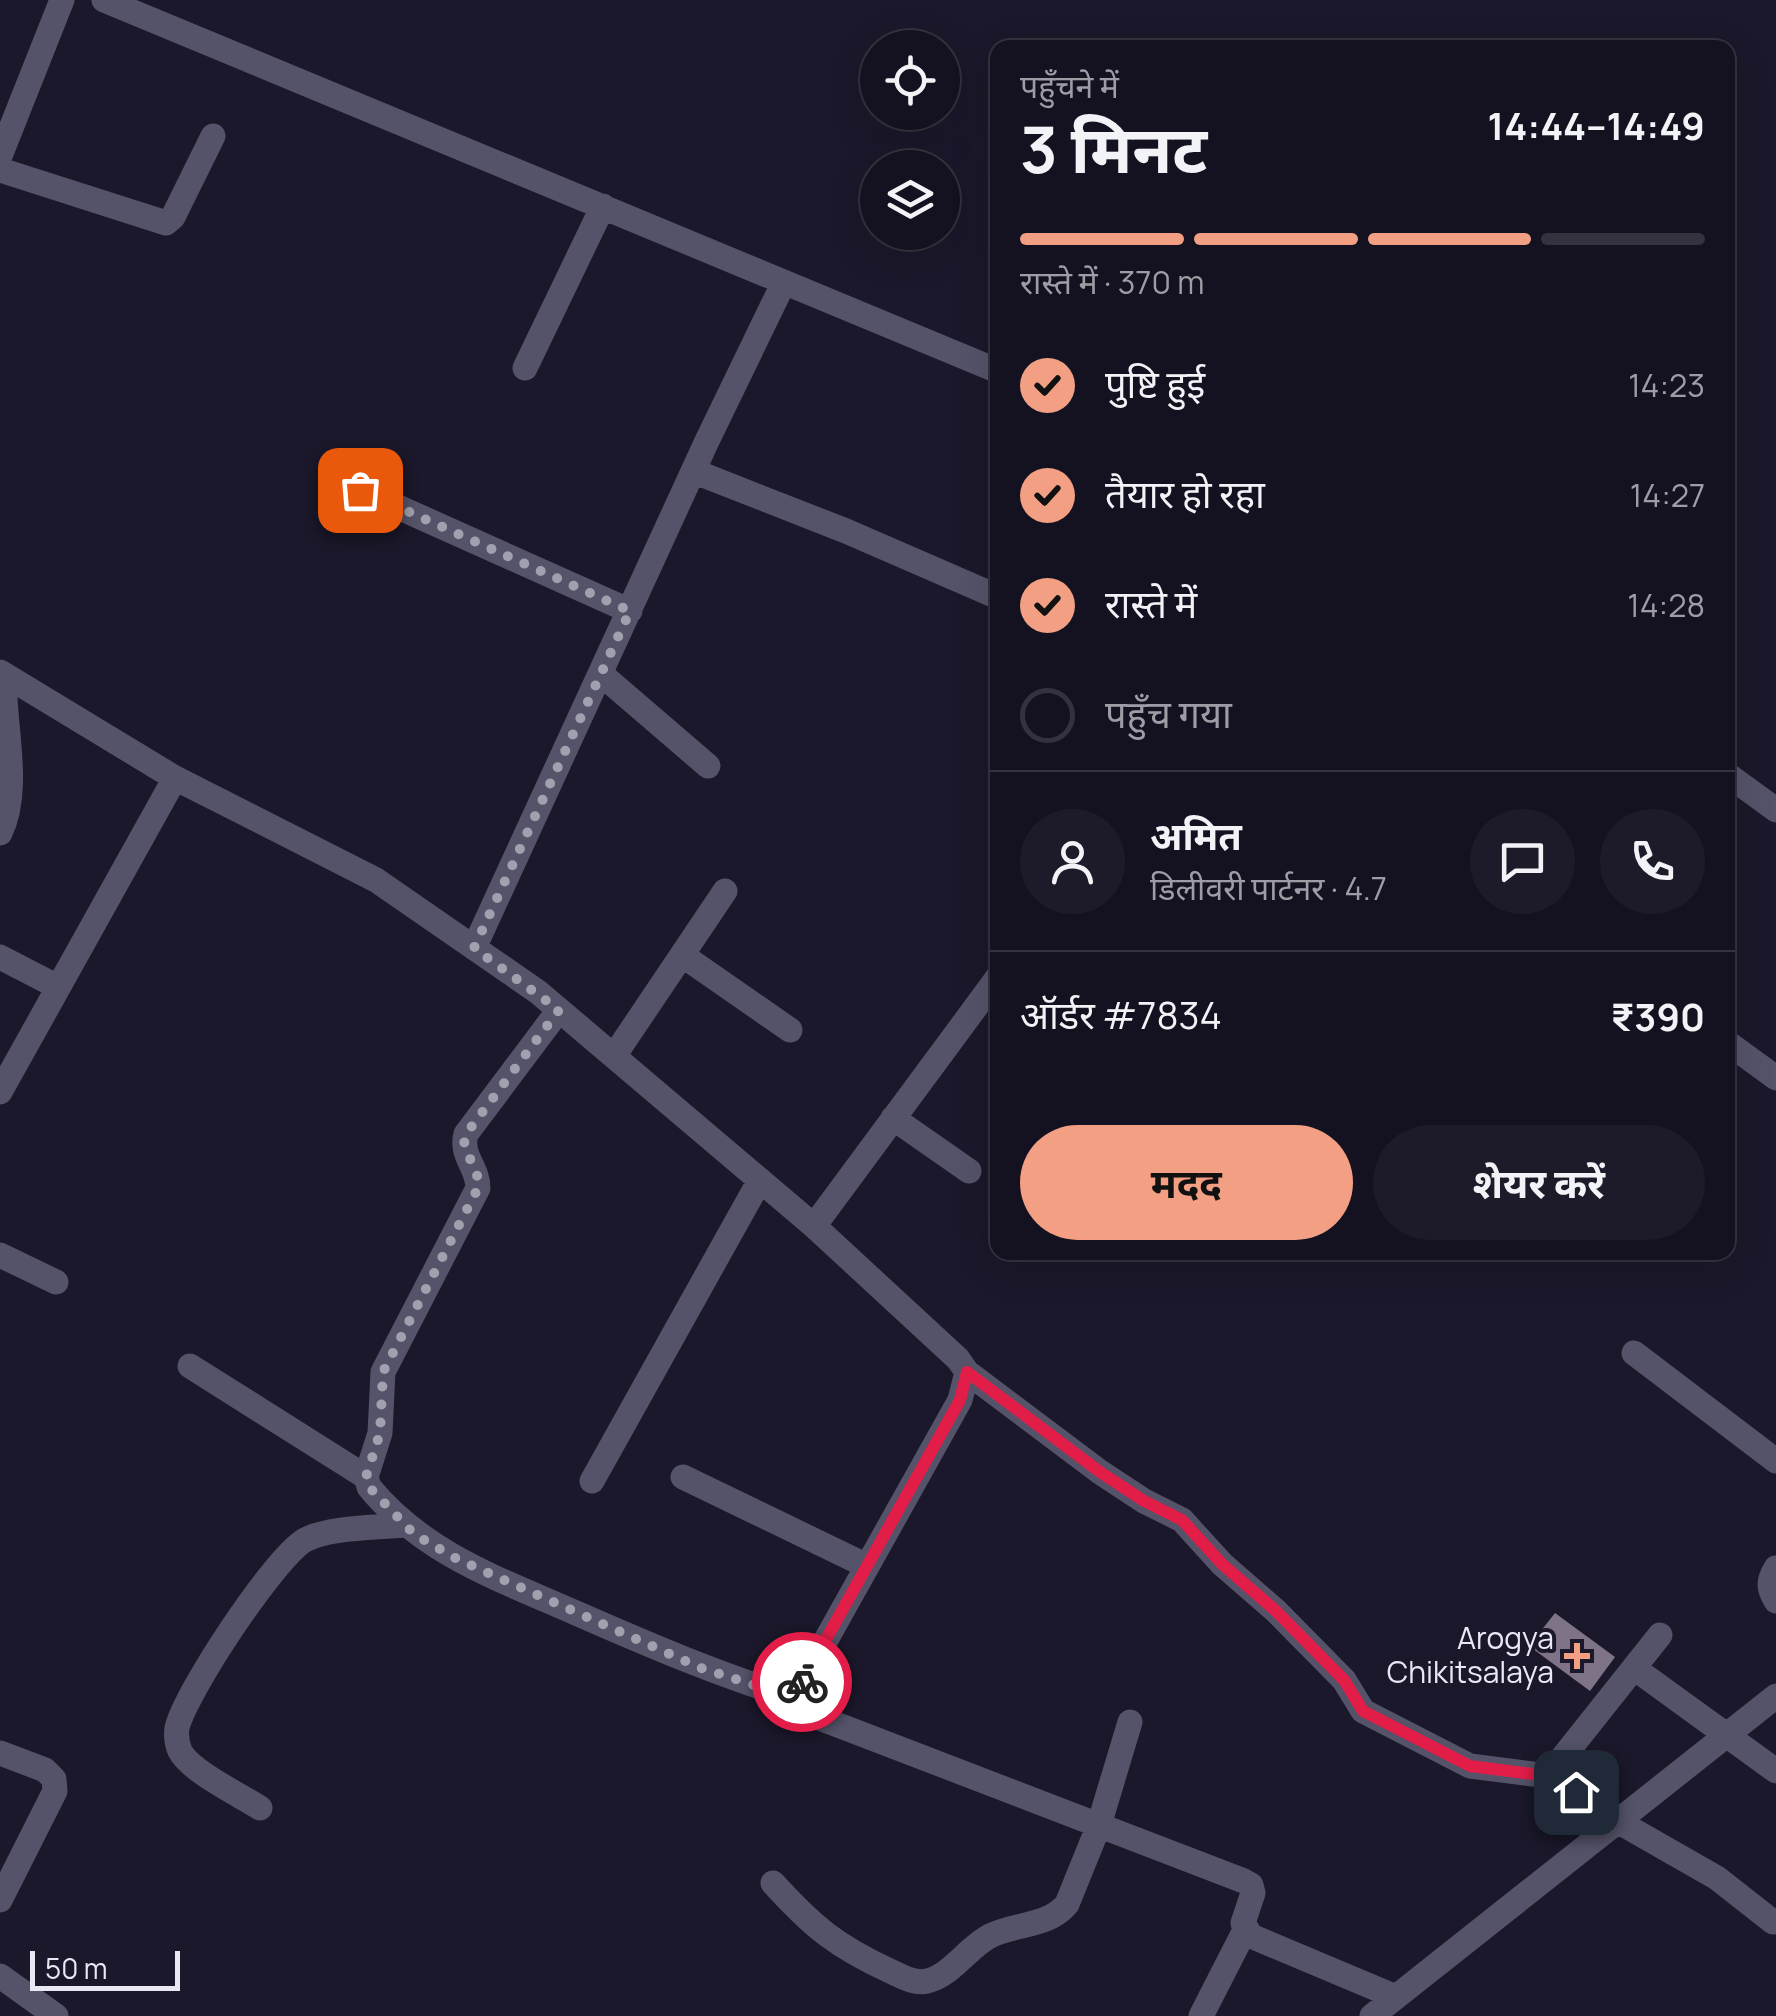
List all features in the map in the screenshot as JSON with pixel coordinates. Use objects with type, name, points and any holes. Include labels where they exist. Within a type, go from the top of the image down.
[{"type":"street","points":[[0,156],[62,0]]},
{"type":"street","points":[[104,0],[990,368]]},
{"type":"street","points":[[0,170],[166,223],[173,217],[212,136]]},
{"type":"street","points":[[524,368],[603,206]]},
{"type":"street","points":[[474,948],[784,282]]},
{"type":"street","points":[[693,471],[990,594]]},
{"type":"street","points":[[360,490],[630,611]]},
{"type":"street","points":[[0,672],[176,778],[376,880],[559,1010],[814,1226],[958,1359],[967,1372],[1100,1472],[1182,1520],[1222,1564],[1276,1611],[1344,1680],[1363,1711],[1470,1766],[1548,1776],[1717,1878],[1773,1922]]},
{"type":"street","points":[[601,674],[708,766]]},
{"type":"street","points":[[0,691],[4,698],[10,793],[0,833]]},
{"type":"street","points":[[0,1092],[176,778]]},
{"type":"street","points":[[1735,779],[1776,810]]},
{"type":"street","points":[[614,1056],[725,890]]},
{"type":"street","points":[[682,955],[790,1030]]},
{"type":"street","points":[[0,956],[58,987]]},
{"type":"street","points":[[814,1226],[990,987]]},
{"type":"street","points":[[559,1010],[466,1134],[464,1144],[478,1178],[478,1188],[383,1372],[380,1433],[366,1477],[369,1487],[403,1525],[457,1559],[502,1581],[701,1668],[798,1699],[812,1715],[1251,1885],[1254,1894],[1243,1922],[1251,1936],[1396,1997]]},
{"type":"street","points":[[1735,1048],[1776,1078]]},
{"type":"street","points":[[894,1118],[969,1171]]},
{"type":"street","points":[[592,1481],[760,1180]]},
{"type":"street","points":[[0,1255],[56,1282]]},
{"type":"street","points":[[1634,1353],[1776,1461]]},
{"type":"street","points":[[190,1366],[366,1477]]},
{"type":"street","points":[[798,1699],[803,1680],[960,1400],[967,1372]]},
{"type":"street","points":[[683,1477],[867,1566]]},
{"type":"street","points":[[260,1808],[199,1770],[180,1753],[176,1734],[181,1716],[234,1625],[288,1555],[306,1540],[326,1534],[403,1525]]},
{"type":"street","points":[[1776,1568],[1769,1579],[1776,1601]]},
{"type":"street","points":[[1548,1776],[1660,1636]]},
{"type":"street","points":[[1634,1668],[1776,1771]]},
{"type":"street","points":[[1372,2016],[1776,1696]]},
{"type":"street","points":[[773,1883],[830,1939],[908,1980],[926,1982],[994,1934],[1059,1914],[1068,1904],[1099,1825],[1130,1722]]},
{"type":"street","points":[[0,1753],[46,1770],[54,1779],[55,1792],[0,1900]]},
{"type":"street","points":[[1200,2016],[1245,1930]]},
{"type":"street","points":[[0,1976],[56,2016]]},
{"type":"building","points":[[1555,1613],[1615,1657],[1590,1691],[1529,1646]]},
{"type":"way so far","points":[[360,490],[630,611],[474,948],[559,1010],[466,1134],[466,1156],[478,1178],[478,1188],[383,1372],[380,1433],[368,1467],[369,1487],[414,1534],[502,1581],[701,1668],[798,1699],[802,1682]]},
{"type":"place","name":"Arogya Chikitsalaya","points":[[1577,1656]]},
{"type":"route","points":[[802,1682],[960,1400],[967,1372],[1100,1472],[1182,1520],[1222,1564],[1276,1611],[1344,1680],[1363,1711],[1470,1766],[1548,1776],[1576,1792]]}]
